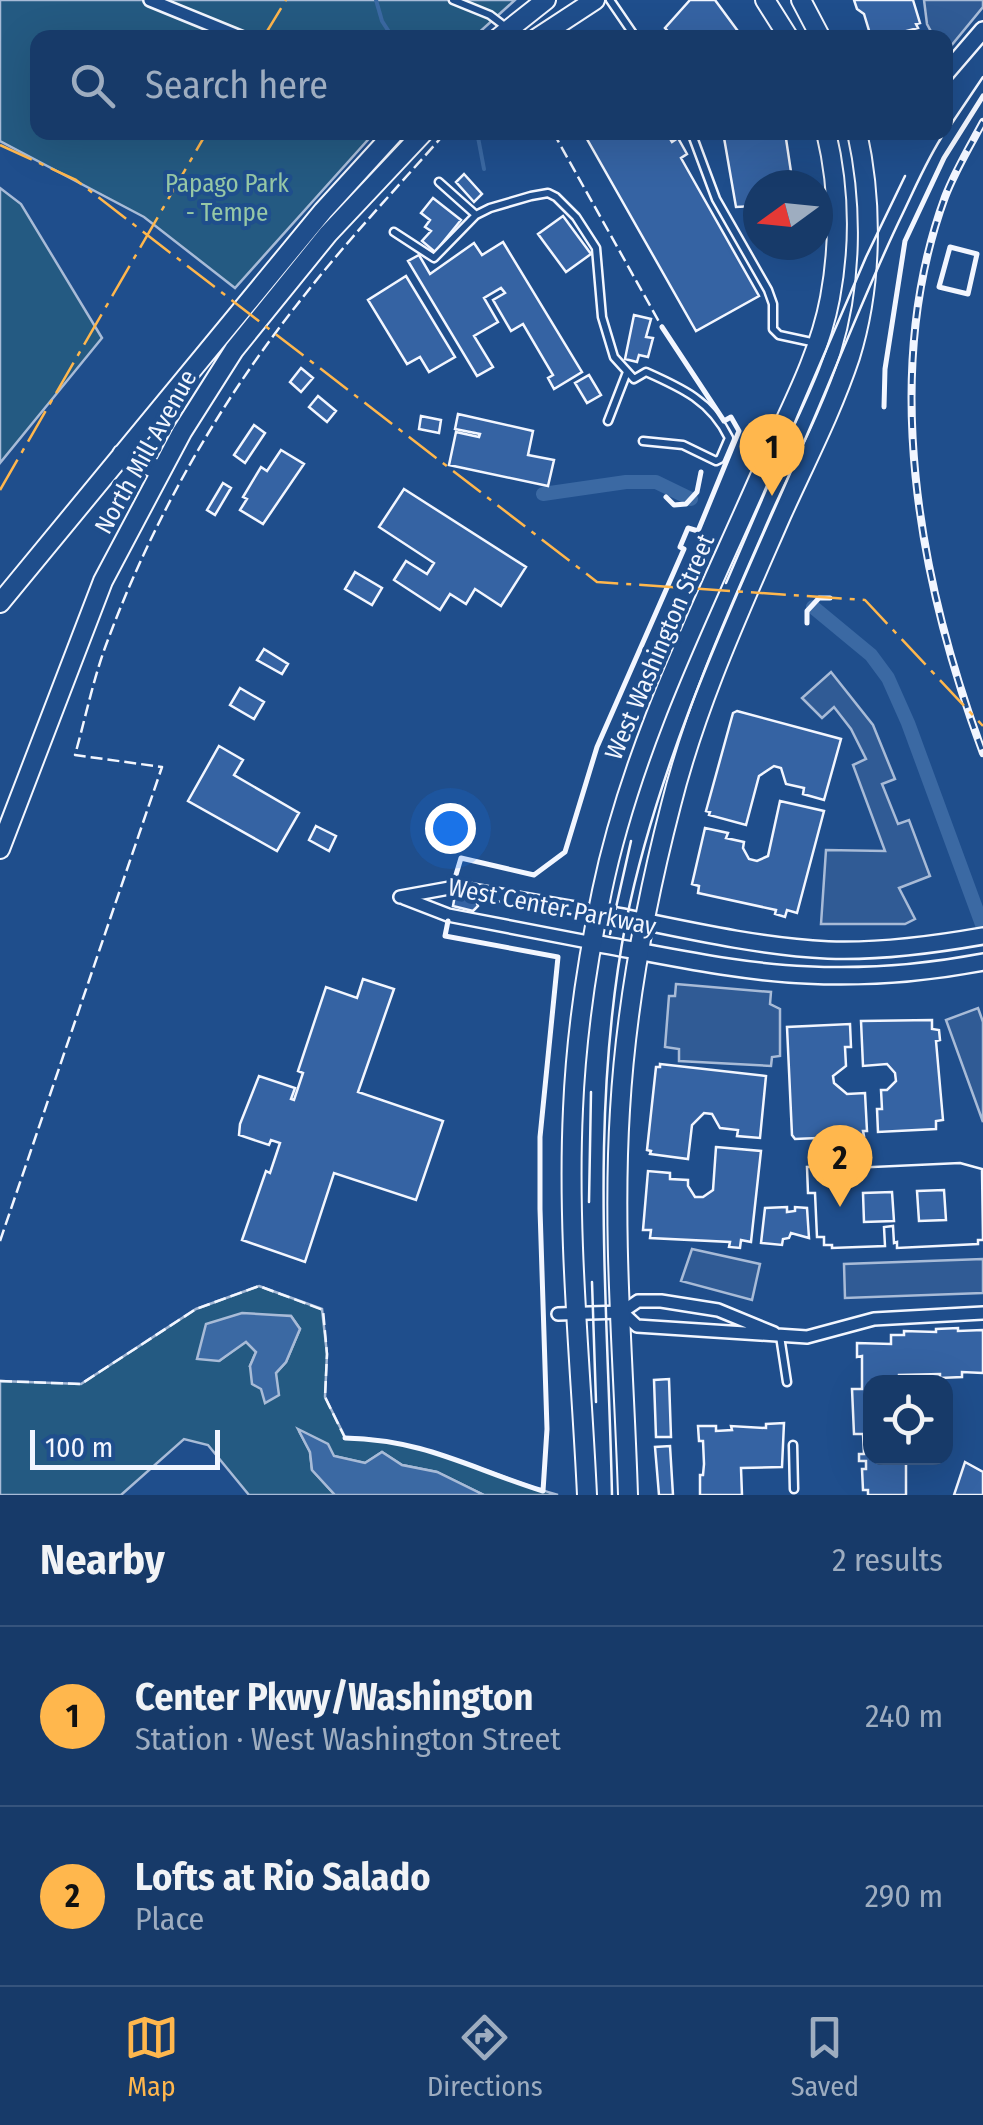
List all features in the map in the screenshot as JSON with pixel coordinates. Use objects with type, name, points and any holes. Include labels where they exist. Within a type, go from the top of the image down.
[{"type":"main road","points":[[513,30],[546,0]]},
{"type":"main road","points":[[549,30],[595,0]]},
{"type":"main road","points":[[765,0],[784,30]]},
{"type":"main road","points":[[800,0],[817,30]]},
{"type":"main road","name":"North Mill Avenue","points":[[0,603],[387,140]]},
{"type":"main road","name":"North Mill Avenue","points":[[0,849],[103,580],[161,471],[234,350],[337,224],[416,140]]},
{"type":"main road","name":"West Washington Street","points":[[588,1495],[572,1200],[573,1108],[598,912],[630,787],[659,705],[817,343],[830,302],[836,251],[834,171],[828,140]]},
{"type":"main road","points":[[628,1495],[618,1178],[628,1020],[644,921],[671,802],[701,706],[828,413],[857,332],[868,224],[861,140]]},
{"type":"main road","points":[[122,454],[161,471]]},
{"type":"street","points":[[150,0],[223,30]]},
{"type":"street","points":[[953,65],[983,30]]},
{"type":"street","name":"West Center Parkway","points":[[983,936],[930,944],[830,950],[752,941],[454,887],[400,896],[448,915],[734,968],[808,976],[874,975],[983,962]]},
{"type":"street","points":[[558,1314],[622,1312],[638,1301],[684,1304],[753,1322],[780,1336]]},
{"type":"street","points":[[622,1312],[636,1326],[814,1337],[889,1317],[983,1313]]},
{"type":"lane","points":[[453,0],[502,30]]},
{"type":"lane","points":[[610,0],[631,30]]},
{"type":"lane","points":[[694,140],[716,198],[774,304],[773,329],[778,335],[817,343]]},
{"type":"lane","points":[[439,182],[476,215]]},
{"type":"lane","points":[[394,232],[434,258],[476,215],[531,196],[548,193],[556,197],[576,217],[596,248],[602,317],[614,357],[634,379],[646,372],[695,394],[714,413],[730,438],[718,460],[683,445],[643,442]]},
{"type":"lane","points":[[608,421],[627,372]]},
{"type":"lane","points":[[780,1336],[787,1382]]},
{"type":"lane","points":[[792,1445],[794,1489]]},
{"type":"green space","name":"Papago Park - Tempe","points":[[0,0],[515,0],[482,30],[30,30],[30,140],[368,140],[235,288],[144,217],[0,141]]},
{"type":"green space","points":[[0,188],[21,204],[102,338],[0,463]]},
{"type":"green space","points":[[259,1286],[322,1309],[327,1354],[325,1397],[345,1437],[429,1451],[558,1495],[484,1495],[437,1472],[402,1465],[382,1452],[365,1463],[334,1456],[299,1431],[310,1452],[312,1470],[335,1495],[249,1495],[208,1445],[184,1439],[121,1495],[0,1495],[0,1381],[81,1384],[196,1309]],"holes":[[[266,1316],[291,1316],[300,1329],[286,1362],[276,1373],[250,1366],[256,1352],[246,1341],[219,1361]]]},
{"type":"shaded area","points":[[924,0],[983,0],[983,7],[953,43],[953,30],[930,30]]},
{"type":"shaded area","points":[[831,672],[873,725],[895,779],[882,784],[898,824],[909,820],[930,876],[899,888],[915,919],[905,924],[821,924],[826,850],[885,851],[853,765],[866,759],[851,729],[834,707],[822,718],[802,698]]},
{"type":"shaded area","points":[[676,984],[771,992],[770,1004],[780,1009],[780,1056],[772,1057],[771,1066],[679,1061],[679,1049],[665,1047],[669,996],[675,996]]},
{"type":"shaded area","points":[[978,1008],[983,1022],[983,1122],[946,1020]]},
{"type":"shaded area","points":[[692,1249],[760,1264],[752,1300],[681,1281]]},
{"type":"shaded area","points":[[983,1259],[983,1293],[845,1298],[844,1264]]},
{"type":"shaded area","points":[[242,1313],[291,1316],[300,1329],[286,1362],[276,1373],[279,1395],[265,1403],[261,1389],[252,1384],[250,1366],[256,1352],[246,1342],[219,1361],[197,1359],[206,1324]]},
{"type":"shaded area","points":[[298,1429],[328,1444],[334,1456],[365,1463],[382,1452],[402,1465],[437,1472],[484,1495],[335,1495],[312,1470],[310,1452]]},
{"type":"building","points":[[690,0],[715,0],[737,30],[667,30]]},
{"type":"building","points":[[854,0],[913,0],[920,23],[910,30],[869,30],[864,14]]},
{"type":"building","points":[[588,140],[679,140],[687,154],[681,158],[759,296],[696,331]]},
{"type":"building","points":[[724,140],[786,140],[791,170],[743,170],[743,207],[736,207]]},
{"type":"building","points":[[464,174],[482,194],[474,202],[456,182]]},
{"type":"building","points":[[433,198],[461,220],[435,252],[422,241],[431,231],[425,227],[430,220],[421,213]]},
{"type":"building","points":[[563,216],[591,254],[566,272],[538,234]]},
{"type":"building","points":[[503,242],[582,372],[554,389],[548,378],[553,375],[523,324],[511,331],[493,300],[505,293],[501,288],[484,298],[498,322],[474,336],[493,367],[477,376],[408,261],[419,255],[430,274],[474,243],[482,255]]},
{"type":"building","points":[[406,276],[455,357],[429,372],[420,357],[407,364],[368,300]]},
{"type":"building","points":[[634,315],[651,319],[646,337],[653,338],[648,357],[639,355],[637,362],[625,359]]},
{"type":"building","points":[[301,368],[313,378],[301,392],[290,382]]},
{"type":"building","points":[[589,375],[601,395],[587,403],[575,383]]},
{"type":"building","points":[[318,396],[336,411],[327,422],[309,407]]},
{"type":"building","points":[[458,414],[533,431],[528,455],[554,460],[548,486],[449,465],[456,432],[479,437],[480,434],[455,429]]},
{"type":"building","points":[[421,416],[441,420],[439,433],[419,429]]},
{"type":"building","points":[[254,425],[265,433],[245,463],[234,455]]},
{"type":"building","points":[[281,450],[304,464],[263,524],[240,510],[247,499],[243,497],[261,467],[267,471]]},
{"type":"building","points":[[223,483],[231,488],[215,515],[207,510]]},
{"type":"building","points":[[404,489],[526,567],[501,606],[475,589],[466,604],[450,594],[440,610],[394,580],[406,561],[427,574],[434,563],[379,527]]},
{"type":"building","points":[[355,572],[382,588],[372,605],[345,589]]},
{"type":"building","points":[[264,649],[288,664],[282,674],[257,660]]},
{"type":"building","points":[[240,688],[264,702],[254,719],[230,705]]},
{"type":"building","points":[[733,713],[841,739],[824,800],[803,794],[804,788],[786,784],[781,768],[774,766],[759,776],[746,825],[709,815],[706,811]]},
{"type":"building","points":[[219,746],[243,760],[234,775],[299,813],[277,851],[188,801]]},
{"type":"building","points":[[780,801],[824,811],[797,913],[787,910],[785,917],[775,914],[776,910],[698,893],[699,886],[692,884],[705,828],[728,833],[726,838],[744,842],[749,859],[757,861],[768,856]]},
{"type":"building","points":[[316,826],[336,836],[329,851],[309,840]]},
{"type":"building","points":[[455,895],[475,899],[478,906],[473,911],[453,906]]},
{"type":"building","points":[[363,979],[394,989],[358,1092],[443,1121],[416,1200],[334,1173],[305,1262],[242,1240],[280,1143],[271,1140],[269,1145],[239,1135],[240,1124],[259,1076],[295,1088],[291,1099],[294,1100],[303,1073],[298,1071],[326,987],[357,998]]},
{"type":"building","points":[[932,1020],[932,1029],[939,1030],[940,1040],[936,1041],[943,1120],[936,1121],[936,1129],[878,1132],[881,1090],[887,1090],[896,1081],[895,1073],[887,1064],[863,1066],[861,1021]]},
{"type":"building","points":[[850,1024],[851,1047],[845,1047],[846,1066],[833,1076],[834,1083],[847,1094],[865,1093],[867,1131],[863,1131],[864,1136],[795,1139],[787,1027]]},
{"type":"building","points":[[660,1064],[766,1076],[760,1138],[737,1136],[738,1130],[720,1128],[712,1114],[704,1113],[692,1125],[688,1159],[650,1154],[647,1150],[656,1067]]},
{"type":"building","points":[[716,1147],[761,1151],[751,1242],[741,1240],[740,1248],[729,1247],[730,1242],[650,1238],[651,1230],[643,1230],[648,1171],[688,1180],[695,1197],[703,1197],[713,1190]]},
{"type":"building","points":[[960,1163],[982,1169],[983,1240],[978,1240],[978,1244],[897,1248],[893,1226],[884,1227],[885,1246],[824,1245],[824,1237],[817,1237],[815,1193],[808,1193],[807,1167]],"holes":[[[944,1190],[946,1220],[919,1221],[917,1191]],[[892,1192],[894,1221],[864,1222],[863,1193]]]},
{"type":"building","points":[[960,1163],[982,1169],[983,1240],[978,1240],[978,1244],[897,1248],[893,1226],[884,1227],[885,1246],[832,1248],[824,1245],[824,1237],[817,1237],[815,1193],[808,1193],[807,1167]]},
{"type":"building","points":[[787,1207],[787,1212],[795,1211],[795,1207],[807,1208],[809,1238],[791,1233],[782,1245],[761,1243],[765,1208]]},
{"type":"building","points":[[936,1329],[983,1330],[983,1373],[962,1372],[962,1377],[953,1377],[940,1374],[863,1375],[863,1434],[854,1434],[852,1389],[862,1389],[862,1356],[857,1357],[857,1343],[891,1344],[891,1335]]},
{"type":"building","points":[[669,1379],[671,1437],[656,1437],[654,1380]]},
{"type":"building","points":[[784,1423],[782,1467],[741,1468],[742,1495],[700,1495],[704,1464],[698,1426],[716,1426],[716,1431],[732,1430],[731,1426],[766,1428],[766,1424]]},
{"type":"building","points":[[670,1446],[673,1495],[659,1495],[655,1447]]},
{"type":"building","points":[[965,1462],[983,1472],[983,1495],[954,1495]]},
{"type":"building","points":[[866,1465],[906,1465],[906,1495],[868,1495],[868,1490],[863,1490],[862,1469]]},
{"type":"waterway","points":[[376,0],[388,30]]},
{"type":"waterway","points":[[479,140],[484,169]]},
{"type":"waterway","points":[[543,494],[626,482],[656,482],[691,499]]},
{"type":"waterway","points":[[813,607],[871,655],[888,678],[983,927]]},
{"type":"tram line","points":[[953,122],[983,77]]},
{"type":"tram line","points":[[612,1495],[604,1136],[615,993],[641,858],[681,732],[730,609],[878,266],[940,140]]},
{"type":"tram line","points":[[726,583],[866,257],[905,176]]},
{"type":"tram line","points":[[610,934],[631,841]]},
{"type":"tram line","points":[[589,1202],[591,1092]]},
{"type":"tram line","points":[[592,1282],[596,1402]]},
{"type":"railway","points":[[983,122],[945,197],[925,265],[915,334],[912,405],[916,477],[926,548],[960,687],[983,753]]},
{"type":"fence","points":[[0,1241],[162,767],[75,755],[99,666],[126,593],[167,507],[240,383],[314,283],[439,140]]},
{"type":"fence","points":[[557,140],[662,327]]},
{"type":"fence","points":[[0,1381],[81,1384],[196,1309],[259,1286],[323,1310],[325,1397],[345,1438]]},
{"type":"wall","points":[[884,407],[885,369],[905,241],[944,158],[983,96]]},
{"type":"wall","points":[[950,247],[977,254],[968,294],[939,287],[950,247]]},
{"type":"wall","points":[[455,878],[461,858],[534,875],[565,852],[597,747],[684,549],[680,547],[688,528],[698,531],[739,431],[731,417],[724,421],[662,327]]},
{"type":"wall","points":[[666,497],[674,505],[686,504],[697,492],[701,472]]},
{"type":"wall","points":[[807,623],[807,611],[819,598],[830,598]]},
{"type":"wall","points":[[345,1438],[424,1450],[543,1491],[547,1429],[540,1137],[558,957],[445,936],[448,921]]},
{"type":"power","points":[[268,30],[286,0]]},
{"type":"power","points":[[0,490],[202,140]]},
{"type":"power","points":[[0,145],[76,180],[597,582],[865,600],[983,726]]},
{"type":"place","name":"Center Pkwy/Washington","points":[[772,496]]},
{"type":"place","name":"Lofts at Rio Salado","points":[[840,1207]]}]
